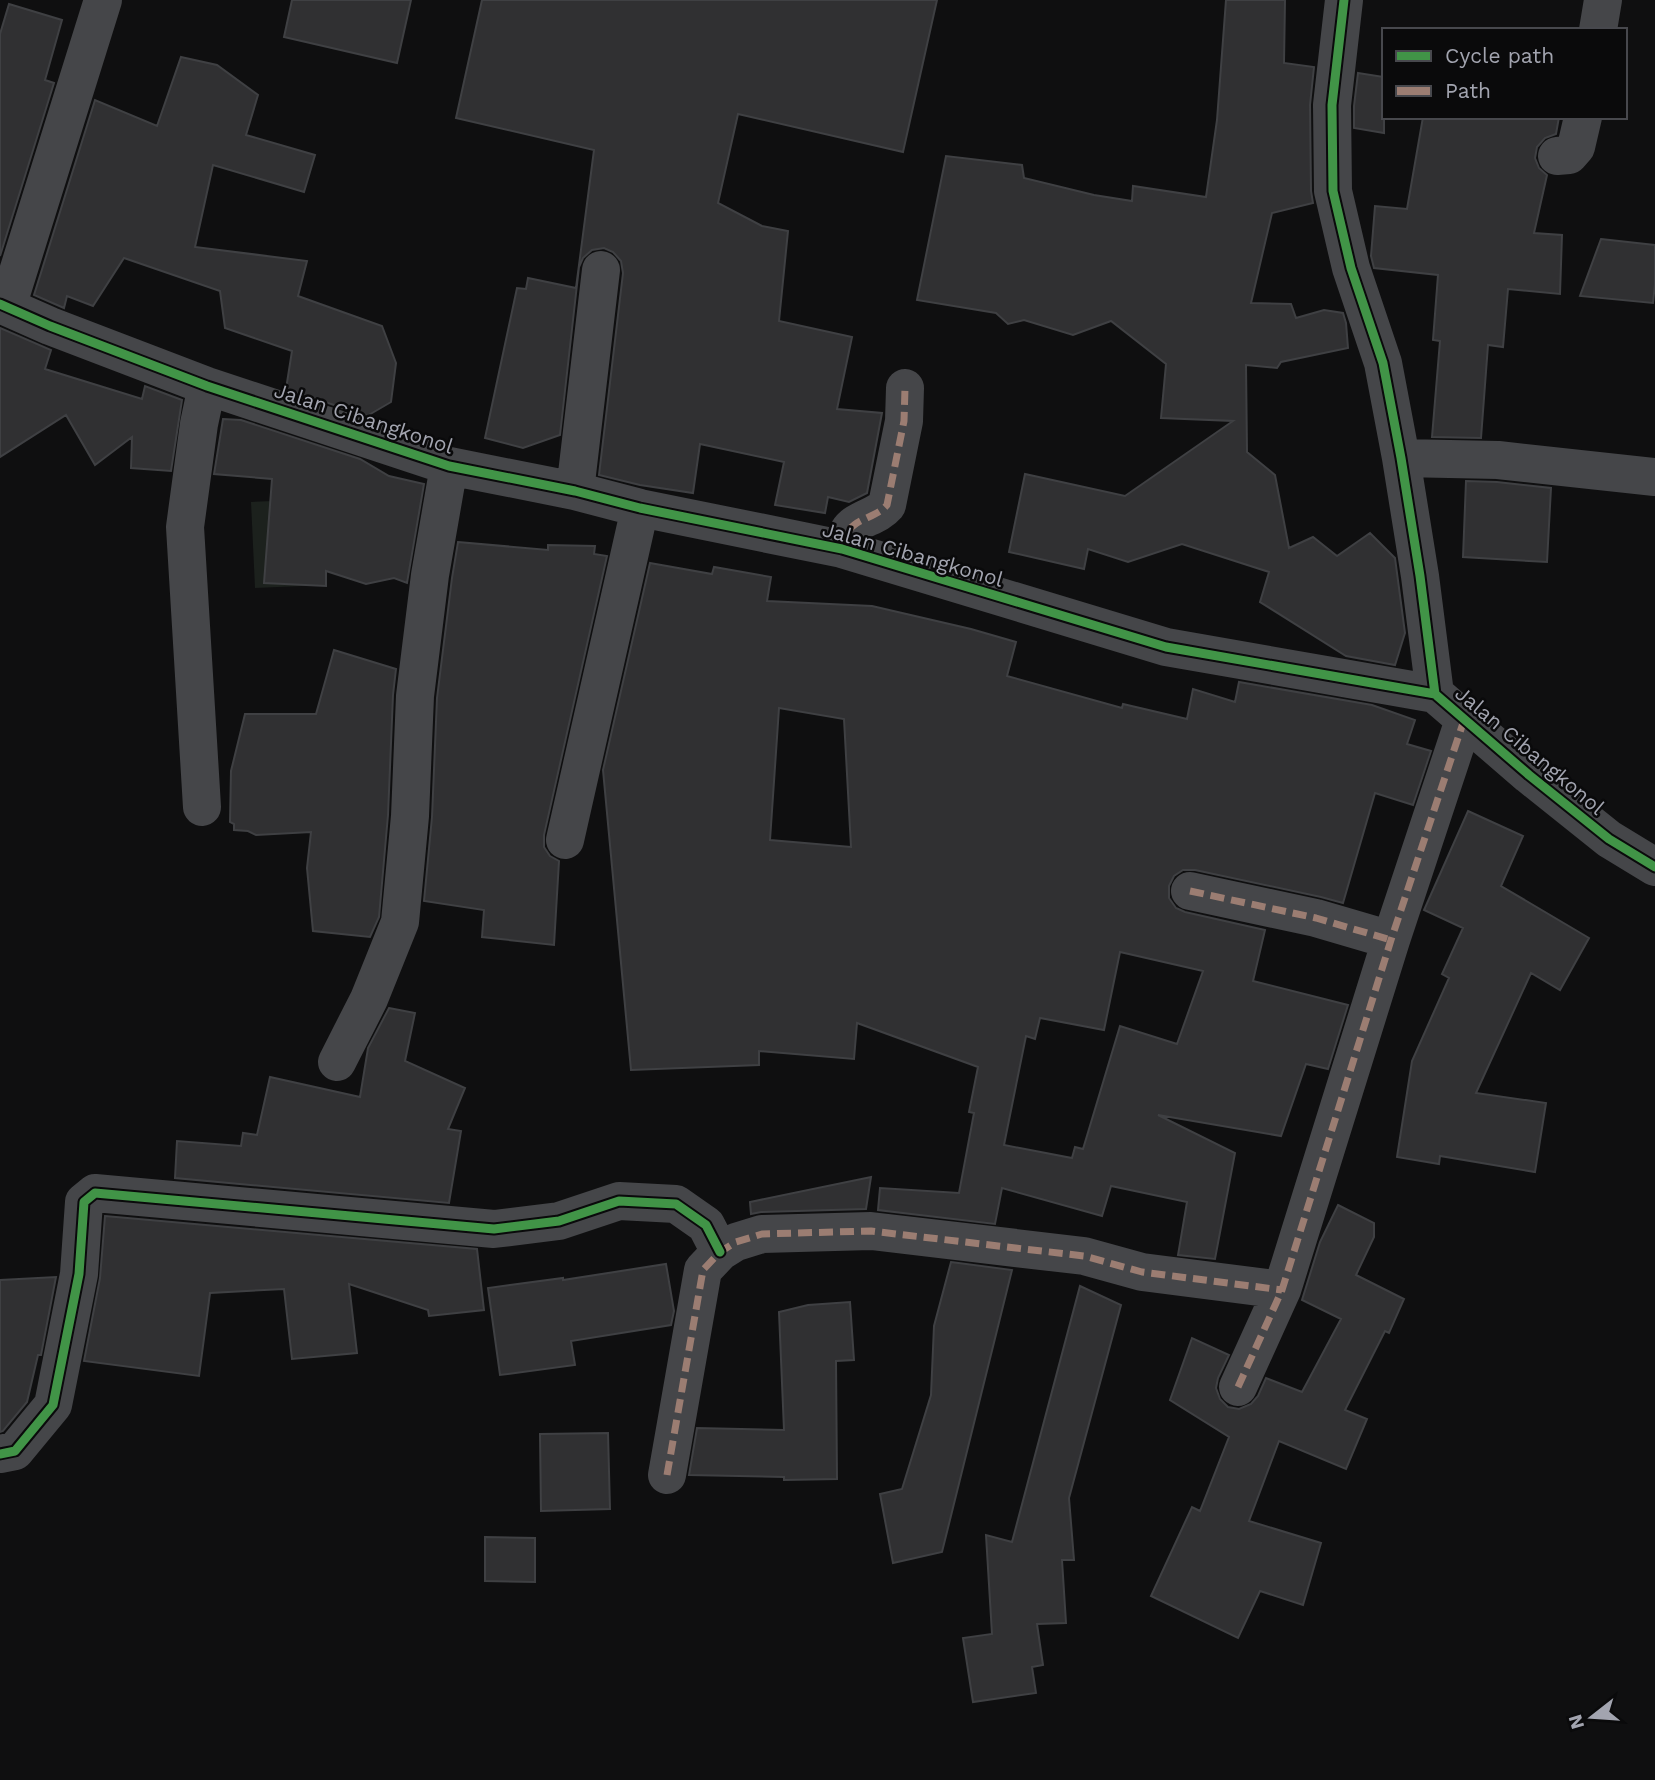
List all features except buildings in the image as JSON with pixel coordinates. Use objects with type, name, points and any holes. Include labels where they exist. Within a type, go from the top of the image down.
[{"type":"street","points":[[4,306],[103,0]]},
{"type":"street","points":[[1344,0],[1332,105],[1333,191],[1351,268],[1383,363],[1420,576],[1435,694]]},
{"type":"street","points":[[1598,28],[1603,0]]},
{"type":"street","points":[[1558,156],[1569,155],[1576,147],[1583,119]]},
{"type":"street","points":[[575,491],[601,271]]},
{"type":"street","name":"Jalan Cibangkonol","points":[[4,306],[207,386],[449,466],[842,549],[1167,647],[1435,694],[1609,839],[1655,867]]},
{"type":"street","points":[[202,807],[185,527],[207,386]]},
{"type":"street","points":[[842,549],[849,530],[857,522],[880,513],[887,505],[904,421],[905,388]]},
{"type":"street","points":[[1401,458],[1497,460],[1655,477]]},
{"type":"street","points":[[337,1062],[369,999],[400,922],[410,816],[415,696],[430,575],[449,466]]},
{"type":"street","points":[[565,840],[640,508]]},
{"type":"street","points":[[1238,1387],[1282,1290],[1391,940],[1464,720]]},
{"type":"street","points":[[1189,891],[1316,918],[1391,940]]},
{"type":"street","points":[[0,1454],[15,1451],[52,1405],[79,1274],[84,1202],[95,1193],[495,1228],[559,1221],[620,1201],[676,1204],[706,1225],[720,1252]]},
{"type":"street","points":[[667,1475],[703,1270],[720,1252],[736,1242],[762,1234],[871,1231],[1084,1256],[1142,1272],[1282,1290]]},
{"type":"shaded area","points":[[321,499],[325,585],[255,588],[251,502]]},
{"type":"marked path","points":[[842,549],[852,527],[887,505],[904,421],[905,388]]},
{"type":"marked path","points":[[1238,1387],[1282,1290],[1391,940],[1464,720]]},
{"type":"marked path","points":[[1190,891],[1316,918],[1391,940]]},
{"type":"marked path","points":[[667,1475],[703,1270],[720,1252],[736,1242],[762,1234],[871,1231],[1084,1256],[1142,1272],[1282,1290]]},
{"type":"cycle path","points":[[1344,0],[1332,105],[1333,191],[1351,268],[1383,363],[1420,576],[1435,694]]},
{"type":"cycle path","points":[[0,304],[207,386],[449,466],[842,549],[1166,647],[1435,694],[1609,839],[1655,867]]},
{"type":"cycle path","points":[[0,1454],[15,1451],[53,1405],[79,1274],[84,1202],[95,1193],[494,1229],[559,1221],[619,1201],[676,1204],[706,1225],[720,1252]]}]
